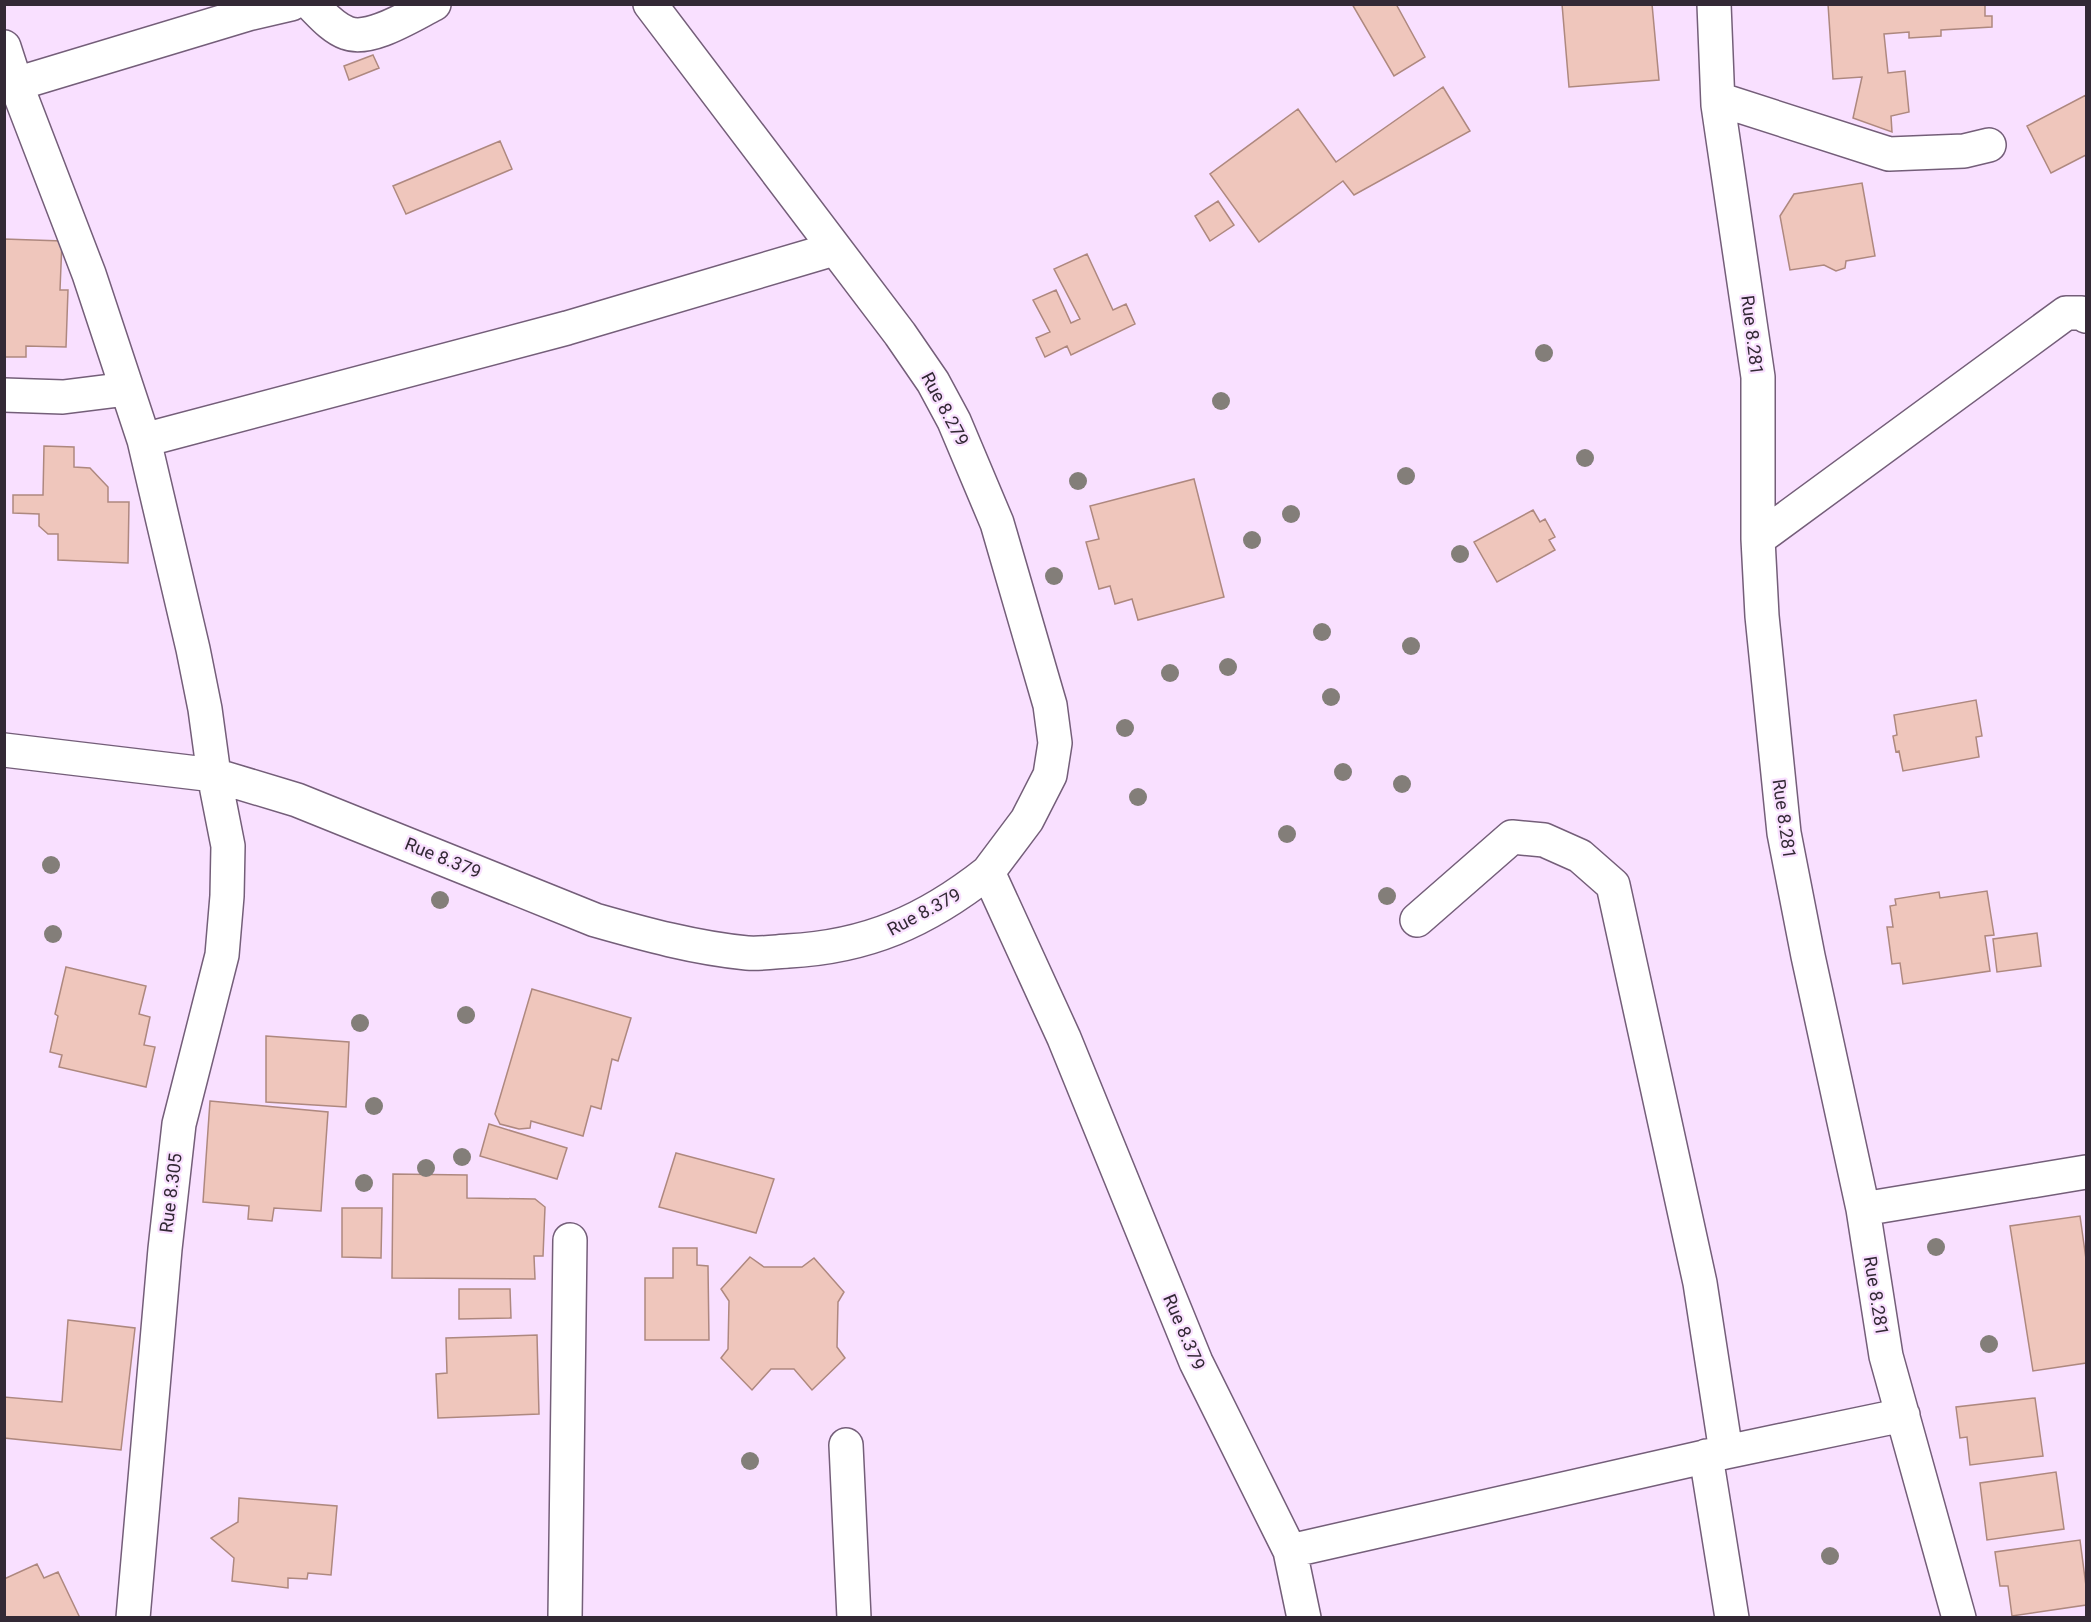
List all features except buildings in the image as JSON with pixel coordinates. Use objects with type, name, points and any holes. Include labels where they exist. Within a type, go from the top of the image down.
[{"type":"street","points":[[10,84],[248,14],[291,4]]},
{"type":"street","points":[[311,4],[330,23],[348,34],[368,36],[434,4]]},
{"type":"street","name":"Rue 8.279","points":[[650,4],[900,334],[933,382],[954,420],[997,523],[1050,705],[1055,742],[1050,775],[1027,820],[988,872]]},
{"type":"street","name":"Rue 8.281","points":[[1714,4],[1718,99],[1758,377],[1758,539],[1762,616],[1784,833],[1808,956],[1863,1209],[1886,1356],[1959,1617]]},
{"type":"street","name":"Rue 8.305","points":[[4,46],[10,84],[89,274],[144,440],[193,649],[228,846],[222,955],[179,1124],[165,1249],[133,1617]]},
{"type":"street","points":[[1718,99],[1889,154],[1964,151],[1989,145]]},
{"type":"street","points":[[144,440],[567,328],[834,249]]},
{"type":"street","points":[[1758,539],[2066,313],[2082,313],[2086,316]]},
{"type":"street","points":[[4,395],[63,397],[127,389]]},
{"type":"street","name":"Rue 8.379","points":[[4,750],[214,775],[308,804],[595,920],[662,938],[748,953],[812,950],[879,935],[925,916],[962,893],[988,872],[1064,1038],[1196,1362],[1290,1551],[1304,1617]]},
{"type":"street","points":[[1416,920],[1512,837],[1544,840],[1580,856],[1613,885],[1700,1283],[1732,1617]]},
{"type":"street","points":[[1863,1209],[2086,1172]]},
{"type":"street","points":[[565,1617],[570,1240]]},
{"type":"street","points":[[1290,1551],[1716,1454],[1903,1415]]},
{"type":"street","points":[[846,1445],[854,1617]]}]
